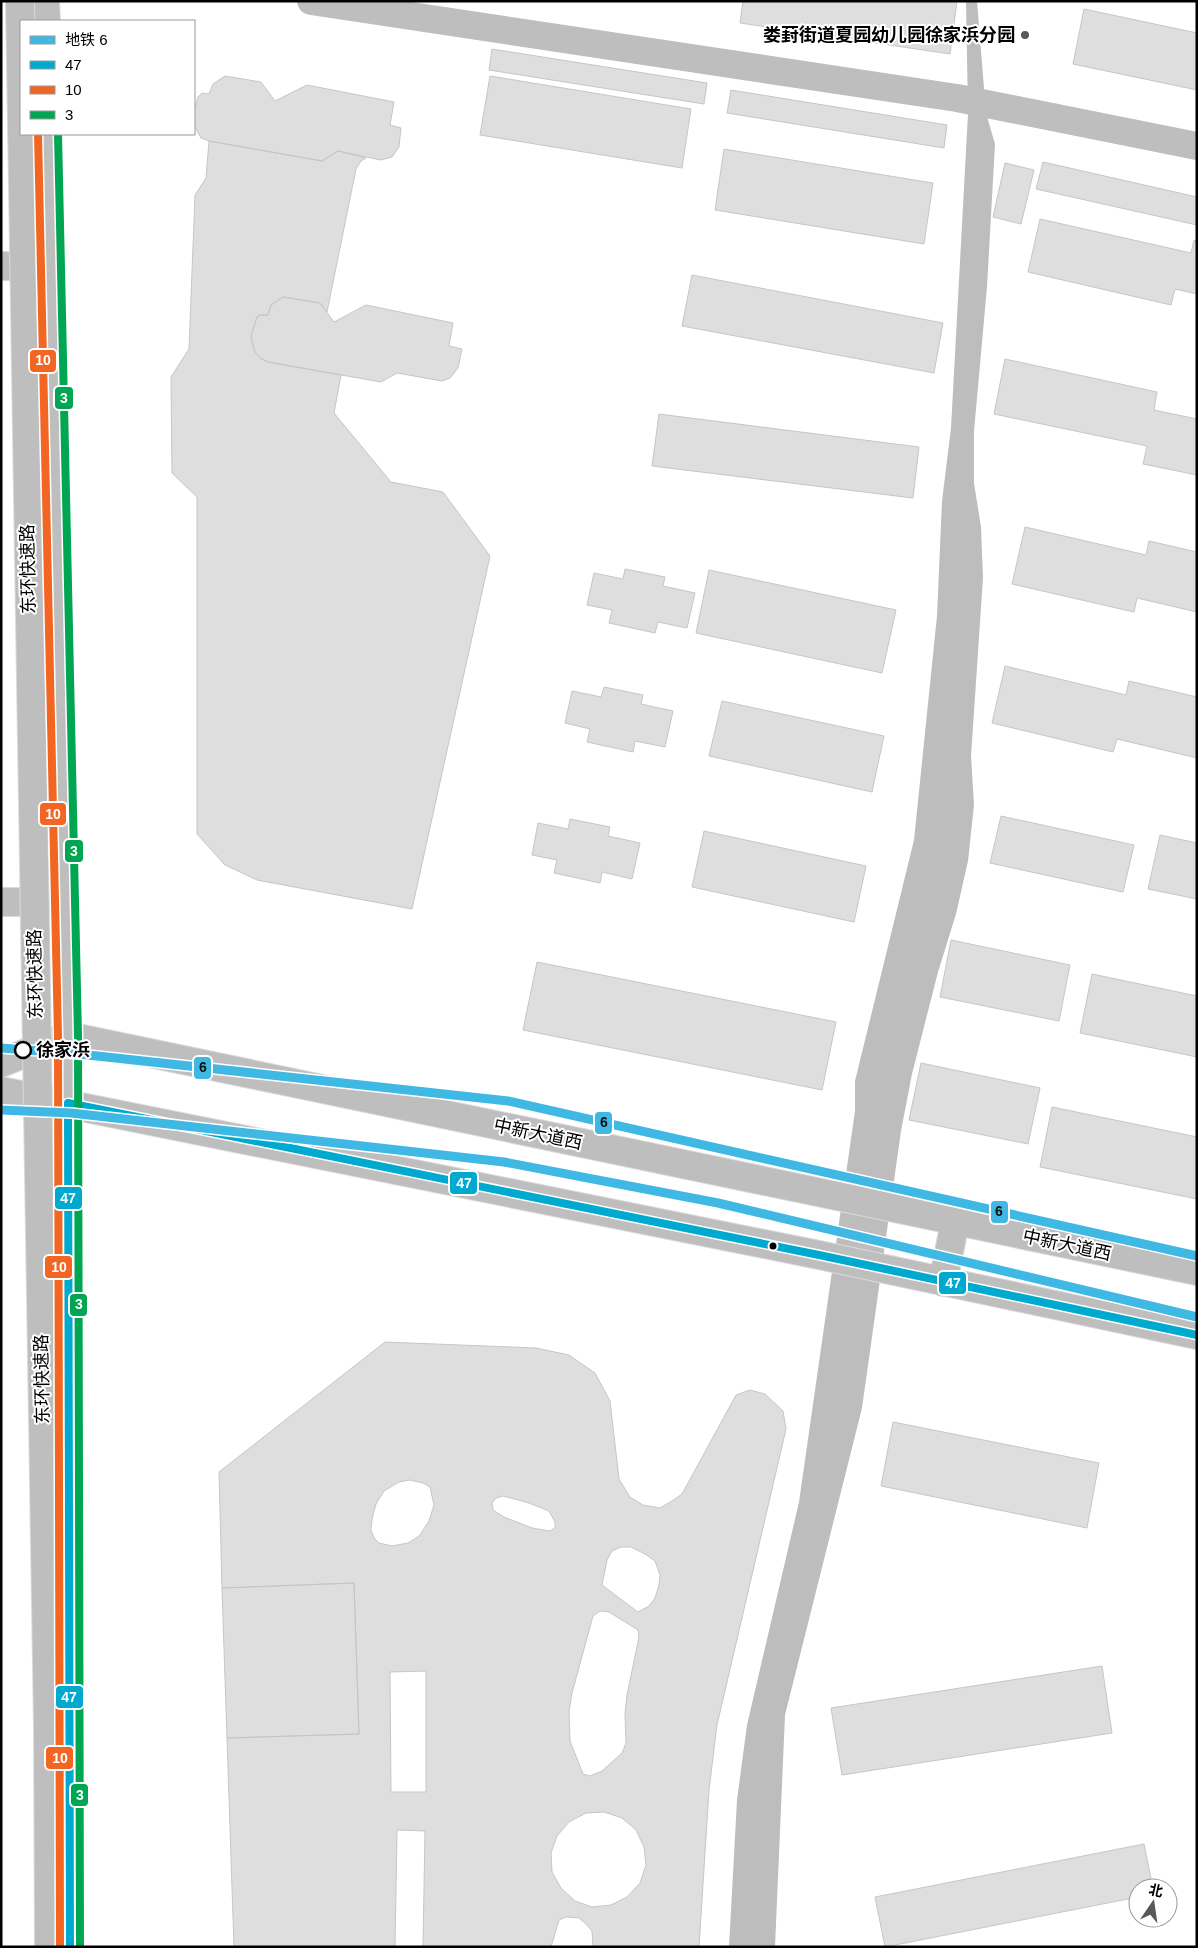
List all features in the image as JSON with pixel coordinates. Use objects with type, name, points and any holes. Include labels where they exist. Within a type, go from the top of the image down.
[{"type":"main road","name":"东环快速路","points":[[20,1],[20,20]]},
{"type":"main road","points":[[45,1],[46,20]]},
{"type":"main road","points":[[311,1],[957,98],[1197,146]]},
{"type":"main road","name":"东环快速路","points":[[22,135],[48,1727],[49,1947]]},
{"type":"main road","points":[[48,135],[68,1036],[70,1947]]},
{"type":"main road","points":[[1,266],[51,267]]},
{"type":"main road","points":[[1,902],[66,902]]},
{"type":"main road","points":[[1,1063],[68,1036]]},
{"type":"main road","name":"中新大道西","points":[[68,1036],[1197,1271]]},
{"type":"main road","points":[[1,1091],[819,1255],[1197,1335]]},
{"type":"main road","points":[[943,1282],[955,1222]]},
{"type":"shaded area","points":[[966,1],[977,1],[986,113],[995,144],[987,287],[974,431],[974,483],[981,527],[983,578],[971,756],[974,805],[968,861],[956,914],[938,972],[912,1074],[901,1131],[862,1408],[785,1715],[775,1947],[729,1947],[737,1800],[747,1725],[799,1502],[855,1111],[855,1081],[914,840],[937,616],[942,501],[951,428],[968,114]]},
{"type":"building","points":[[743,1],[957,1],[950,54],[740,23]]},
{"type":"building","points":[[1084,9],[1197,33],[1197,90],[1073,64]]},
{"type":"building","points":[[492,49],[707,83],[704,104],[489,70]]},
{"type":"building","points":[[225,76],[261,82],[275,101],[307,85],[394,102],[390,125],[401,128],[399,147],[392,157],[381,160],[338,151],[322,161],[209,141],[201,138],[195,126],[195,108],[198,97],[202,93],[209,94],[213,84]]},
{"type":"building","points":[[490,76],[691,109],[682,168],[480,135]]},
{"type":"building","points":[[731,90],[947,125],[944,148],[727,113]]},
{"type":"building","points":[[209,141],[322,161],[338,151],[366,158],[361,161],[356,169],[327,312],[320,303],[283,297],[271,305],[268,315],[257,317],[251,336],[252,343],[255,352],[260,358],[268,362],[341,375],[334,413],[391,482],[443,492],[490,556],[412,909],[257,880],[225,865],[197,834],[197,497],[172,473],[171,377],[189,349],[195,195],[206,178]]},
{"type":"building","points":[[724,149],[933,183],[924,244],[715,210]]},
{"type":"building","points":[[1043,162],[1197,197],[1197,225],[1036,189]]},
{"type":"building","points":[[1005,163],[1034,170],[1021,224],[993,217]]},
{"type":"building","points":[[1040,219],[1191,253],[1194,240],[1197,241],[1197,294],[1175,289],[1171,305],[1028,272]]},
{"type":"building","points":[[692,275],[943,323],[934,373],[682,326]]},
{"type":"building","points":[[283,297],[320,303],[334,322],[366,305],[453,323],[449,346],[462,349],[458,368],[450,378],[442,381],[397,373],[381,382],[268,362],[260,358],[255,352],[251,336],[257,317],[268,315],[271,305]]},
{"type":"building","points":[[1005,359],[1157,392],[1154,410],[1197,419],[1197,475],[1143,464],[1147,446],[994,414]]},
{"type":"building","points":[[659,414],[919,447],[913,498],[652,466]]},
{"type":"building","points":[[1025,527],[1146,555],[1149,541],[1197,552],[1197,612],[1137,598],[1134,612],[1012,584]]},
{"type":"building","points":[[625,569],[665,577],[663,586],[695,593],[687,628],[658,622],[655,633],[609,623],[612,610],[587,605],[594,573],[623,579]]},
{"type":"building","points":[[709,570],[896,610],[882,673],[696,633]]},
{"type":"building","points":[[1005,666],[1126,695],[1129,681],[1197,697],[1197,758],[1117,739],[1113,752],[992,723]]},
{"type":"building","points":[[604,687],[643,695],[641,704],[673,711],[665,747],[635,741],[633,752],[587,742],[590,729],[565,723],[572,691],[601,697]]},
{"type":"building","points":[[722,701],[884,736],[872,792],[709,756]]},
{"type":"building","points":[[1001,816],[1134,845],[1123,892],[990,863]]},
{"type":"building","points":[[570,819],[610,827],[608,836],[640,843],[632,879],[602,872],[600,883],[554,873],[557,860],[532,855],[538,823],[568,829]]},
{"type":"building","points":[[704,831],[866,866],[854,922],[692,887]]},
{"type":"building","points":[[1160,835],[1197,843],[1197,899],[1148,889]]},
{"type":"building","points":[[951,940],[1070,965],[1059,1021],[940,997]]},
{"type":"building","points":[[537,962],[836,1022],[822,1090],[523,1030]]},
{"type":"building","points":[[1092,974],[1197,996],[1197,1057],[1080,1033]]},
{"type":"building","points":[[921,1063],[1040,1088],[1028,1144],[909,1120]]},
{"type":"building","points":[[1052,1107],[1197,1137],[1197,1199],[1040,1167]]},
{"type":"building","points":[[385,1342],[536,1348],[569,1355],[595,1373],[610,1401],[619,1479],[630,1497],[643,1505],[660,1508],[682,1494],[736,1395],[750,1390],[765,1394],[783,1411],[786,1429],[717,1725],[709,1790],[699,1947],[593,1947],[592,1931],[586,1924],[579,1918],[566,1917],[559,1920],[551,1947],[423,1947],[425,1831],[397,1830],[395,1947],[234,1947],[227,1738],[359,1734],[354,1583],[222,1588],[219,1472]],"holes":[[[410,1480],[430,1487],[434,1505],[429,1521],[419,1536],[408,1543],[392,1546],[379,1543],[374,1538],[371,1530],[372,1519],[376,1504],[384,1491],[399,1482]],[[503,1496],[529,1503],[549,1511],[555,1522],[555,1528],[550,1531],[532,1528],[504,1517],[493,1510],[492,1503],[496,1498]],[[621,1547],[631,1547],[655,1561],[660,1575],[659,1585],[655,1598],[649,1606],[638,1612],[602,1585],[607,1560],[612,1551]],[[600,1611],[609,1612],[638,1630],[639,1637],[627,1695],[625,1714],[626,1743],[622,1753],[602,1771],[590,1776],[583,1774],[570,1741],[569,1712],[572,1693],[593,1616]],[[426,1671],[426,1792],[391,1792],[390,1672]],[[604,1812],[622,1818],[636,1830],[644,1847],[646,1865],[640,1883],[627,1897],[611,1905],[592,1907],[575,1901],[561,1888],[552,1872],[551,1853],[557,1836],[569,1822],[586,1813]]]},
{"type":"building","points":[[893,1422],[1099,1463],[1087,1528],[881,1486]]},
{"type":"building","points":[[354,1583],[359,1734],[227,1738],[222,1588]]},
{"type":"building","points":[[1102,1666],[1112,1733],[842,1775],[831,1708]]},
{"type":"building","points":[[1144,1844],[1151,1878],[1128,1878],[1128,1899],[885,1947],[875,1897]]},
{"type":"metro line","name":"6","points":[[1,1048],[79,1054],[508,1101],[1197,1256]]},
{"type":"metro line","name":"6","points":[[1,1110],[71,1113],[504,1162],[718,1203],[1197,1317]]},
{"type":"transit line","name":"10","points":[[38,135],[58,1036],[60,1947]]},
{"type":"transit line","name":"3","points":[[58,135],[78,1036],[80,1947]]},
{"type":"transit line","name":"47","points":[[70,1947],[68,1103],[819,1255],[1197,1335]]},
{"type":"place","name":"娄葑街道夏园幼儿园徐家浜分园","points":[[1025,35]]},
{"type":"place","name":"徐家浜","points":[[23,1050]]}]
